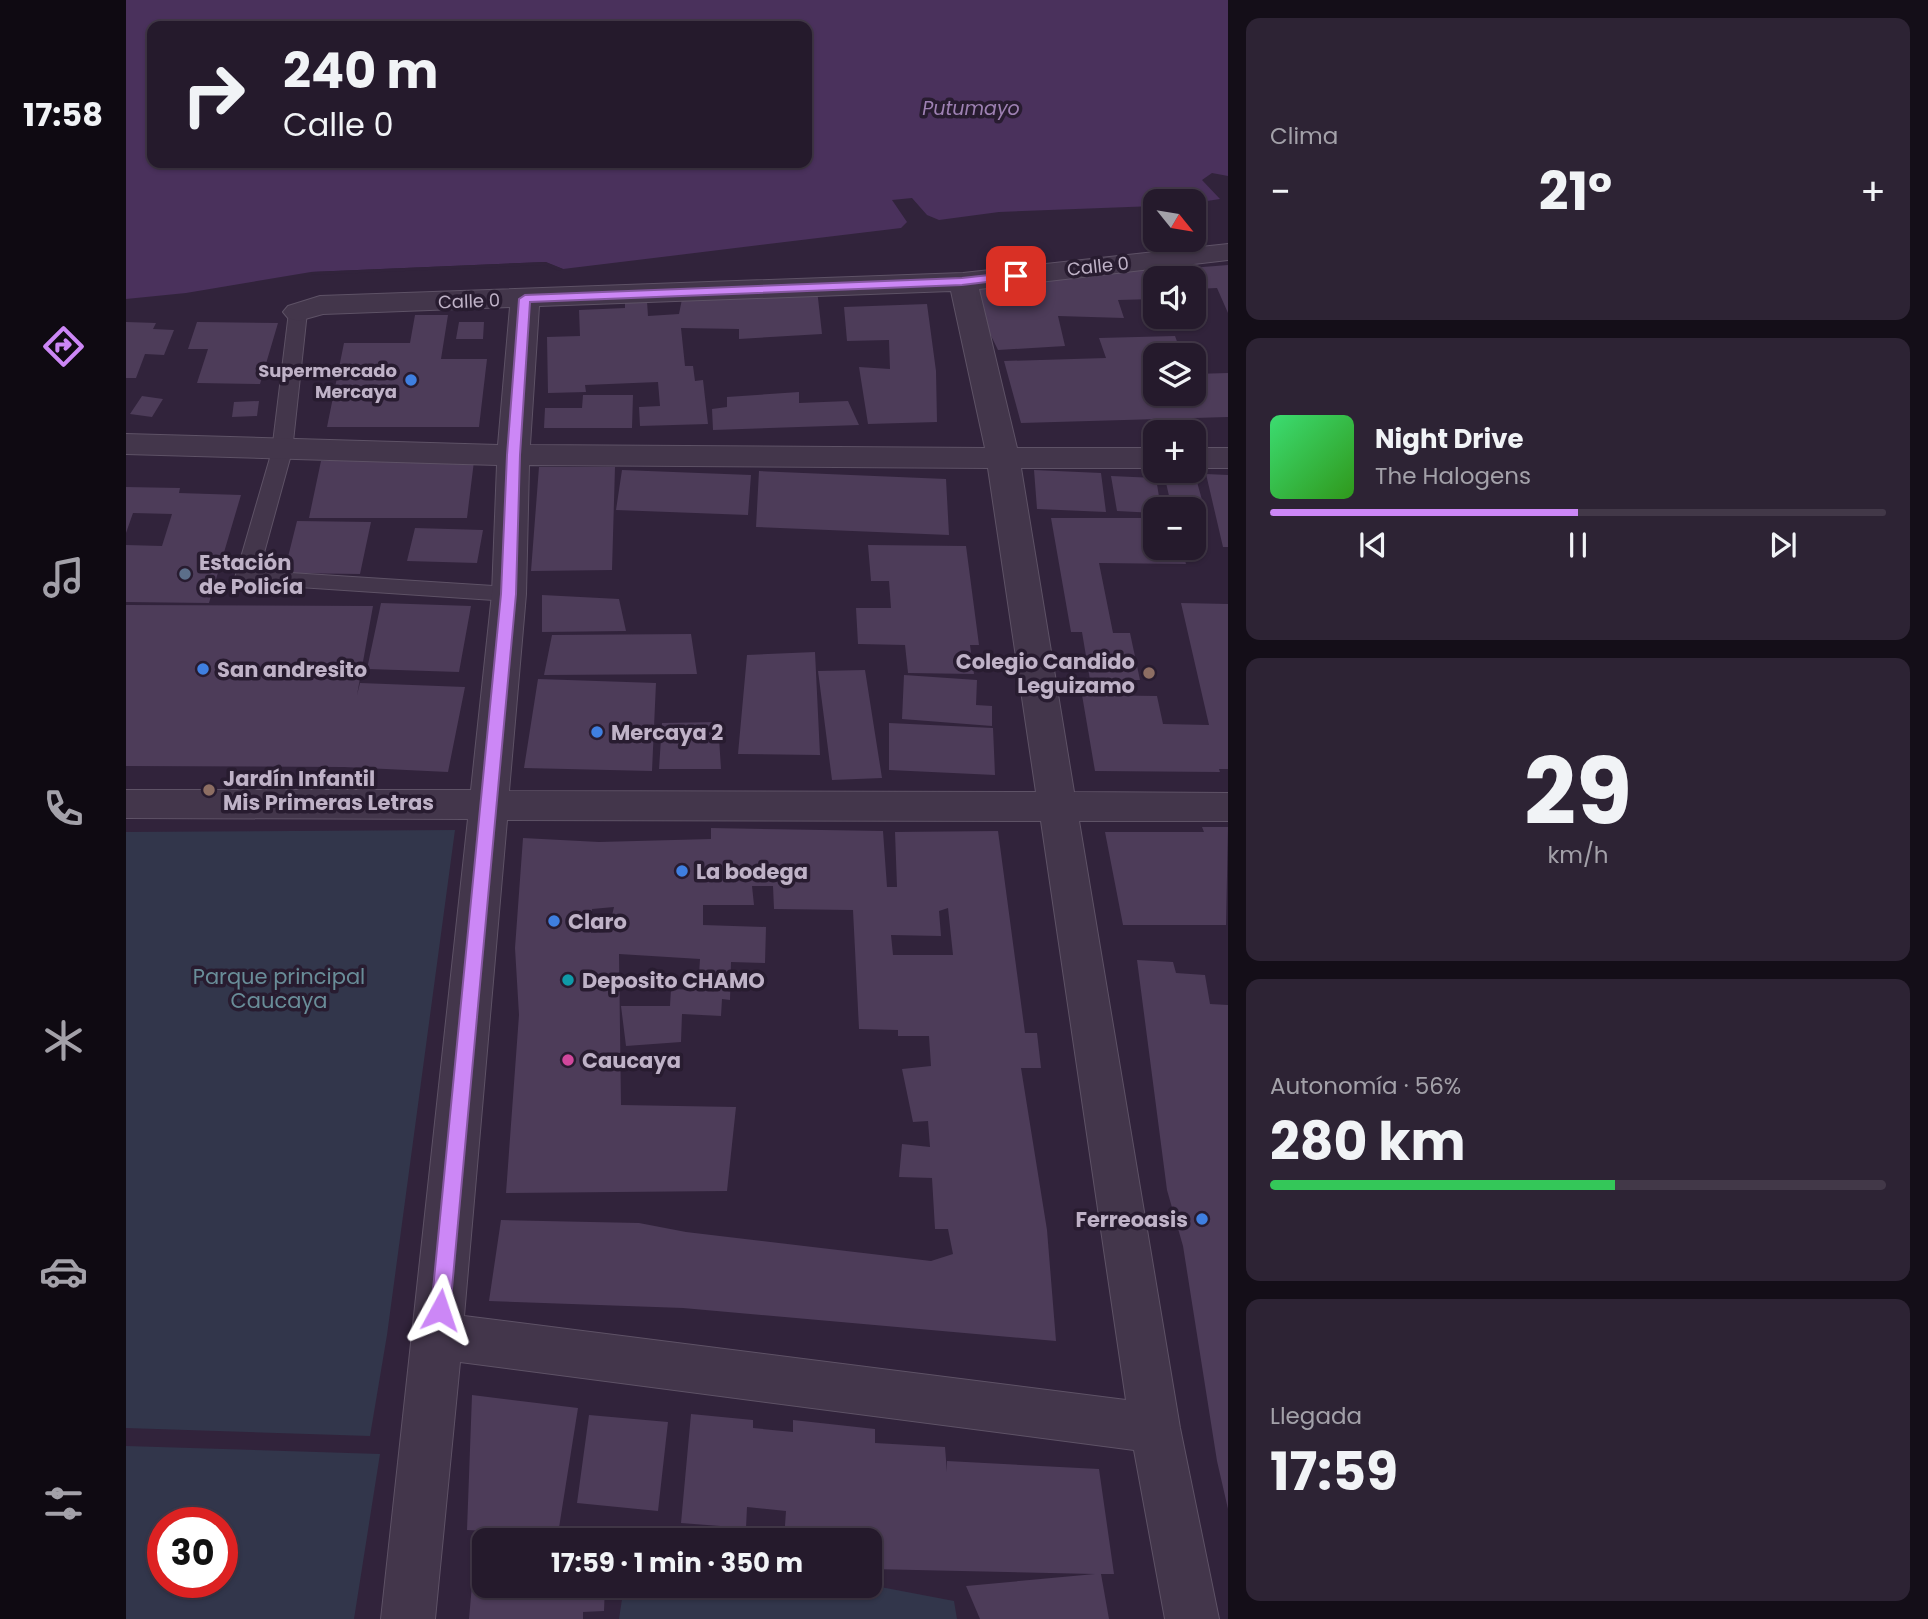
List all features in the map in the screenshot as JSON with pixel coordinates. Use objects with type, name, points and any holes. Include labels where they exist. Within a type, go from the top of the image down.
[{"type":"street","name":"Calle 0","points":[[298,312],[320,305],[962,282],[1228,252]]},
{"type":"street","points":[[962,282],[1003,458],[1155,1428],[1192,1619]]},
{"type":"street","points":[[408,1619],[438,1336],[509,594],[513,455],[525,299]]},
{"type":"street","points":[[126,444],[282,451],[513,455],[1143,458]]},
{"type":"street","points":[[1206,458],[1228,458]]},
{"type":"street","points":[[126,804],[1228,807]]},
{"type":"street","points":[[438,1336],[1155,1428]]},
{"type":"lane","points":[[298,312],[282,451],[246,578],[509,594]]},
{"type":"green space","name":"Parque principal Caucaya","points":[[455,830],[387,1335],[370,1436],[126,1428],[126,832]]},
{"type":"green space","points":[[126,1446],[380,1454],[354,1619],[126,1619]]},
{"type":"green space","points":[[882,1587],[954,1601],[957,1619],[619,1619],[622,1598],[882,1598]]},
{"type":"water","name":"Putumayo","points":[[126,0],[1228,0],[1228,176],[1212,173],[1202,180],[1220,199],[1206,201],[1206,189],[1143,189],[1143,206],[999,212],[939,220],[927,215],[912,198],[892,200],[907,222],[901,228],[563,269],[545,262],[311,272],[186,293],[126,299]]},
{"type":"pier","points":[[546,262],[563,269],[559,271],[545,265],[311,275],[311,272]]},
{"type":"building","points":[[1228,265],[1228,313],[1217,288],[1206,288],[1206,267]]},
{"type":"building","points":[[1143,270],[1143,299],[1118,300],[1124,318],[1058,316],[1065,346],[998,350],[965,283]]},
{"type":"building","points":[[817,289],[822,334],[739,339],[739,329],[681,328],[685,366],[693,366],[695,381],[703,380],[708,424],[640,426],[639,407],[660,406],[658,382],[585,385],[586,392],[548,393],[547,337],[580,336],[579,310],[625,308],[625,302],[647,301],[648,316],[679,314],[682,299]]},
{"type":"building","points":[[927,304],[936,371],[937,422],[868,424],[859,367],[890,369],[889,340],[847,341],[844,307]]},
{"type":"building","name":"Supermercado Mercaya","points":[[415,315],[448,315],[441,359],[487,359],[479,427],[327,427],[344,343],[410,343]]},
{"type":"building","points":[[126,322],[156,323],[153,329],[174,330],[164,355],[145,354],[136,378],[126,378]]},
{"type":"building","points":[[197,322],[278,323],[260,384],[197,383],[208,349],[188,349]]},
{"type":"building","points":[[459,322],[484,322],[483,339],[456,339]]},
{"type":"building","points":[[1175,336],[1178,343],[1143,343],[1143,406],[1206,406],[1206,374],[1228,373],[1228,417],[1021,423],[1004,361],[1106,358],[1099,338]]},
{"type":"building","points":[[799,392],[799,403],[848,401],[859,425],[713,430],[712,409],[727,407],[727,397]]},
{"type":"building","points":[[583,395],[633,395],[632,428],[544,428],[545,408],[582,408]]},
{"type":"building","points":[[142,396],[163,399],[152,417],[130,414]]},
{"type":"building","points":[[259,401],[257,416],[232,417],[234,402]]},
{"type":"building","points":[[321,461],[474,461],[467,518],[309,518]]},
{"type":"building","points":[[539,467],[615,467],[612,570],[531,571]]},
{"type":"building","points":[[622,470],[751,475],[748,515],[616,510]]},
{"type":"building","points":[[1034,470],[1101,473],[1106,512],[1037,509]]},
{"type":"building","points":[[759,471],[946,479],[949,535],[756,527]]},
{"type":"building","points":[[1206,474],[1228,475],[1228,547],[1223,547]]},
{"type":"building","points":[[1111,476],[1143,477],[1143,483],[1157,483],[1159,497],[1143,497],[1143,512],[1117,511]]},
{"type":"building","points":[[1166,483],[1197,483],[1201,497],[1169,497]]},
{"type":"building","name":"Estación de Policía","points":[[126,487],[180,488],[179,493],[241,495],[209,603],[126,602],[126,545],[162,546],[172,514],[133,513],[126,533]]},
{"type":"building","points":[[1051,518],[1143,518],[1143,560],[1185,560],[1186,564],[1099,563],[1113,633],[1130,633],[1140,680],[1090,680],[1082,632],[1071,632]]},
{"type":"building","points":[[297,521],[371,522],[360,574],[284,573]]},
{"type":"building","points":[[415,528],[483,530],[477,563],[407,561]]},
{"type":"building","points":[[868,545],[966,546],[979,645],[970,645],[974,674],[908,673],[905,645],[858,644],[856,608],[891,608],[889,581],[871,581]]},
{"type":"building","points":[[542,595],[619,599],[626,631],[542,632]]},
{"type":"building","points":[[381,603],[471,606],[459,672],[367,669]]},
{"type":"building","points":[[1181,603],[1228,604],[1228,769],[1219,769],[1220,772],[1095,771],[1082,695],[1157,696],[1163,724],[1209,725]]},
{"type":"building","points":[[126,605],[373,606],[357,695],[360,683],[465,687],[448,772],[344,767],[126,766]]},
{"type":"building","points":[[691,634],[697,674],[544,675],[552,635]]},
{"type":"building","points":[[815,652],[820,755],[738,754],[747,655]]},
{"type":"building","points":[[865,670],[882,778],[832,780],[818,671]]},
{"type":"building","points":[[904,675],[977,680],[976,705],[992,706],[992,726],[902,719]]},
{"type":"building","points":[[538,679],[656,683],[652,771],[524,768]]},
{"type":"building","points":[[718,722],[721,769],[659,769],[662,723]]},
{"type":"building","points":[[889,723],[993,728],[995,775],[889,770]]},
{"type":"building","points":[[1202,827],[1228,827],[1226,925],[1123,925],[1105,832],[1204,832]]},
{"type":"building","points":[[711,828],[883,831],[887,887],[897,887],[895,832],[998,831],[1025,1033],[1037,1033],[1041,1068],[1021,1068],[1047,1230],[1056,1341],[683,1308],[489,1301],[501,1220],[639,1223],[686,1232],[931,1261],[953,1254],[948,1229],[935,1229],[932,1178],[899,1177],[902,1144],[930,1147],[928,1121],[913,1122],[902,1069],[931,1066],[929,1036],[898,1036],[898,1030],[859,1029],[853,910],[774,909],[773,886],[752,886],[754,905],[703,905],[703,925],[766,927],[765,963],[731,962],[730,1000],[722,999],[721,1016],[682,1014],[681,1042],[626,1046],[621,1006],[670,1006],[671,989],[698,990],[700,959],[619,954],[621,1105],[736,1107],[727,1191],[506,1193],[519,1015],[515,948],[523,838],[599,842],[711,839]],"holes":[[[614,907],[608,932],[591,933],[592,909]],[[948,908],[953,955],[893,955],[891,935],[941,936],[939,911]]]},
{"type":"building","points":[[1137,960],[1173,962],[1176,973],[1205,975],[1210,1004],[1228,1005],[1228,1509],[1217,1461],[1183,1246],[1167,1190]]},
{"type":"building","points":[[472,1395],[578,1408],[559,1528],[467,1530]]},
{"type":"building","points":[[691,1414],[753,1420],[753,1428],[793,1432],[793,1420],[875,1429],[875,1443],[945,1447],[947,1472],[947,1461],[1099,1469],[1114,1574],[1101,1574],[1109,1619],[980,1619],[966,1586],[1095,1574],[882,1569],[882,1528],[785,1528],[786,1511],[747,1507],[746,1528],[681,1523]]},
{"type":"building","points":[[589,1415],[668,1422],[658,1511],[577,1503]]},
{"type":"building","points":[[472,1584],[472,1598],[605,1598],[604,1611],[583,1612],[583,1619],[469,1619]]},
{"type":"place","name":"Supermercado Mercaya","points":[[411,380]]},
{"type":"place","name":"Estación de Policía","points":[[185,574]]},
{"type":"place","name":"San andresito","points":[[203,669]]},
{"type":"place","name":"Colegio Candido Leguizamo","points":[[1149,673]]},
{"type":"place","name":"Mercaya 2","points":[[597,732]]},
{"type":"place","name":"Jardín Infantil Mis Primeras Letras","points":[[209,790]]},
{"type":"place","name":"La bodega","points":[[682,871]]},
{"type":"place","name":"Claro","points":[[554,921]]},
{"type":"place","name":"Deposito CHAMO","points":[[568,980]]},
{"type":"place","name":"Caucaya","points":[[568,1060]]},
{"type":"place","name":"Ferreoasis","points":[[1202,1219]]},
{"type":"route","points":[[440,1310],[509,594],[513,455],[525,299],[962,282],[1016,276]]}]
